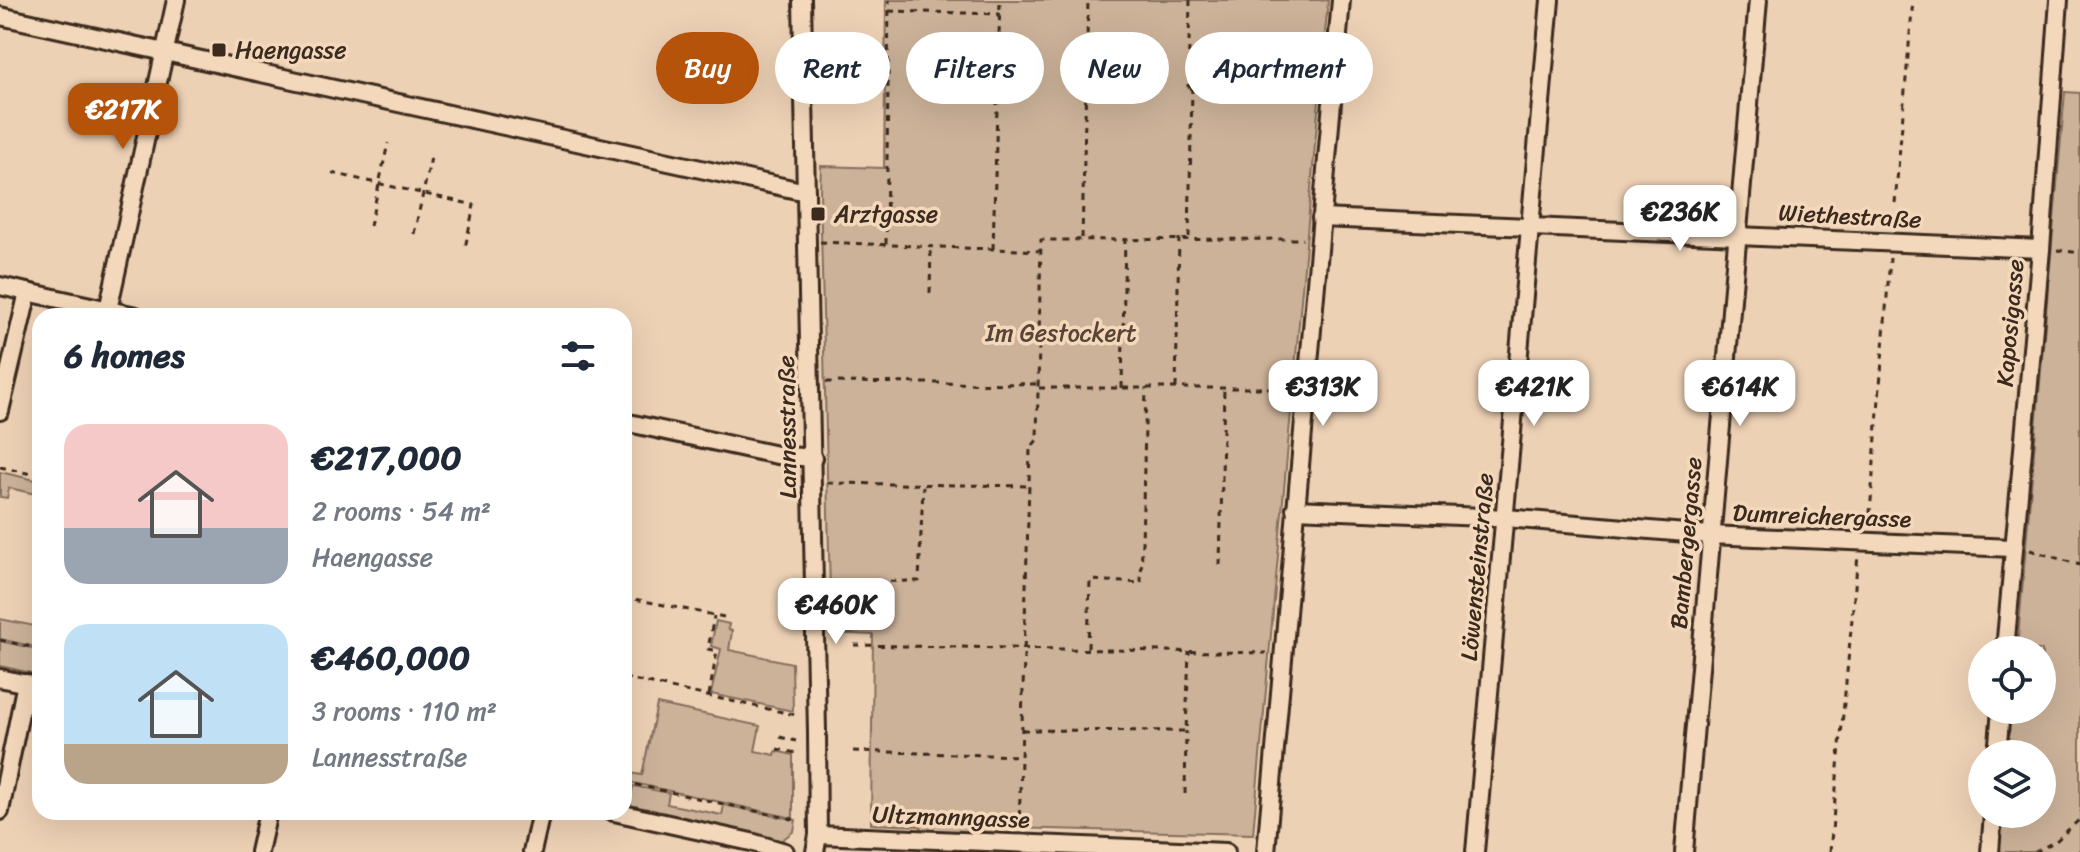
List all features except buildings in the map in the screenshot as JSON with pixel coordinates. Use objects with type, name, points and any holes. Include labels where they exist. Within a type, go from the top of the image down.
[{"type":"street","points":[[108,308],[176,0]]},
{"type":"street","name":"Lannesstraße","points":[[802,0],[813,458],[816,844]]},
{"type":"street","points":[[1266,852],[1341,0]]},
{"type":"street","name":"Löwensteinstraße","points":[[1475,852],[1550,0]]},
{"type":"street","name":"Bambergergasse","points":[[1684,852],[1758,0]]},
{"type":"street","name":"Kaposigasse","points":[[2006,636],[2041,249],[2059,0]]},
{"type":"street","points":[[0,16],[806,192]]},
{"type":"street","name":"Wiethestraße","points":[[1321,218],[2041,249]]},
{"type":"street","points":[[0,286],[99,308]]},
{"type":"street","points":[[0,411],[28,292]]},
{"type":"street","points":[[632,424],[777,455],[813,458]]},
{"type":"street","name":"Dumreichergasse","points":[[1295,509],[1506,518],[1710,535],[2012,548]]},
{"type":"street","points":[[0,678],[32,685]]},
{"type":"street","points":[[0,811],[32,689]]},
{"type":"street","points":[[632,816],[785,852]]},
{"type":"street","points":[[259,852],[266,820]]},
{"type":"street","points":[[532,852],[539,820]]},
{"type":"street","points":[[1990,852],[1992,828]]},
{"type":"street","name":"Ultzmanngasse","points":[[816,844],[1018,843],[1226,852]]},
{"type":"path","points":[[993,249],[1000,0]]},
{"type":"path","points":[[1082,238],[1088,0]]},
{"type":"path","points":[[1189,32],[1190,0]]},
{"type":"path","points":[[1895,203],[1913,0]]},
{"type":"path","points":[[887,1],[889,32]]},
{"type":"path","points":[[889,11],[1000,14]]},
{"type":"path","points":[[885,104],[886,244]]},
{"type":"path","points":[[1189,237],[1192,104]]},
{"type":"path","points":[[370,226],[388,143]]},
{"type":"path","points":[[414,234],[432,153]]},
{"type":"path","points":[[332,173],[474,205],[465,248]]},
{"type":"path","points":[[1176,388],[1179,237]]},
{"type":"path","points":[[1018,843],[1030,449],[1037,440],[1041,240],[1179,237],[1319,239]]},
{"type":"path","points":[[1122,388],[1125,238]]},
{"type":"path","points":[[807,241],[1040,251]]},
{"type":"path","points":[[930,293],[931,246]]},
{"type":"path","points":[[2041,249],[2080,253]]},
{"type":"path","points":[[810,382],[1307,388]]},
{"type":"path","points":[[1088,648],[1090,580],[1141,583],[1146,388]]},
{"type":"path","points":[[1220,565],[1224,388]]},
{"type":"path","points":[[0,467],[32,474]]},
{"type":"path","points":[[813,483],[1029,486]]},
{"type":"path","points":[[814,582],[919,581],[923,486]]},
{"type":"path","points":[[2012,548],[2043,552],[2080,565]]},
{"type":"path","points":[[632,599],[729,618]]},
{"type":"path","points":[[708,696],[717,651],[708,649],[714,616]]},
{"type":"path","points":[[0,640],[32,647]]},
{"type":"path","points":[[854,645],[1282,653]]},
{"type":"path","points":[[1185,794],[1189,651]]},
{"type":"path","points":[[632,680],[796,715]]},
{"type":"path","points":[[1022,730],[1186,731]]},
{"type":"path","points":[[780,737],[796,741]]},
{"type":"path","points":[[777,749],[796,753]]},
{"type":"path","points":[[853,751],[1021,756]]},
{"type":"path","points":[[632,784],[796,820]]},
{"type":"path","points":[[2035,852],[2056,841],[2080,819]]},
{"type":"green space","name":"Im Gestockert","points":[[886,0],[1328,0],[1325,32],[1185,32],[1185,104],[1319,104],[1253,834],[1002,828],[1000,852],[919,852],[921,826],[871,824],[873,635],[831,633],[820,191],[821,166],[884,168],[885,104],[890,104],[890,32],[886,32]]},
{"type":"green space","points":[[2065,92],[2080,93],[2080,852],[1997,852],[2000,828],[2056,828],[2056,740],[2008,740],[2010,724],[2056,724],[2056,636],[2018,636]]},
{"type":"green space","points":[[0,472],[32,479],[32,493],[9,488],[7,498],[0,497]]},
{"type":"green space","points":[[0,619],[32,625],[32,646],[0,639]]},
{"type":"green space","points":[[716,621],[729,624],[728,629],[732,631],[729,650],[792,663],[793,711],[711,694],[721,649],[711,646]]},
{"type":"green space","points":[[0,641],[32,648],[32,673],[0,666]]},
{"type":"green space","points":[[657,704],[760,726],[755,751],[793,755],[793,818],[632,783],[632,773],[642,775]]},
{"type":"green space","points":[[633,786],[669,793],[667,804],[722,815],[724,805],[796,820],[794,831],[778,843],[632,811]]},
{"type":"place","name":"Haengasse","points":[[219,50]]},
{"type":"place","name":"Arztgasse","points":[[818,214]]}]
